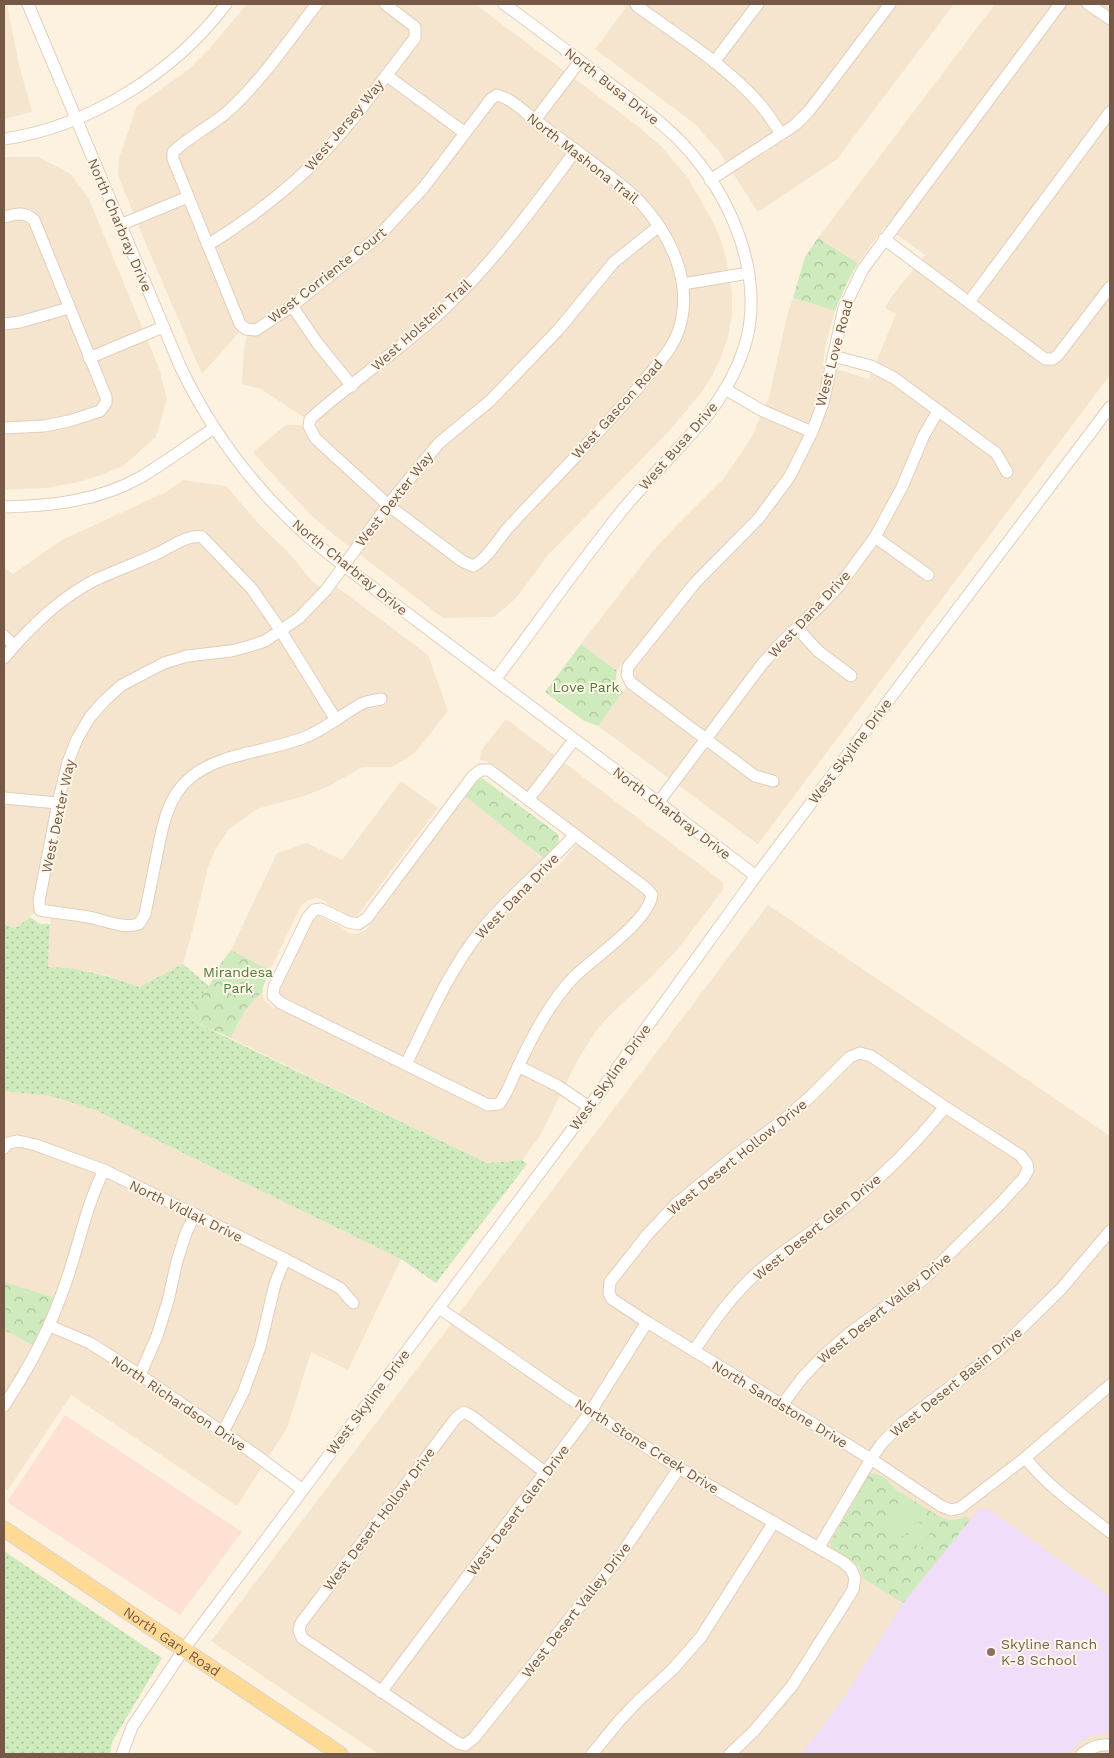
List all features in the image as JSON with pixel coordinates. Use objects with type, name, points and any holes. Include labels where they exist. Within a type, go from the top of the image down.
[{"type":"main road","name":"North Gary Road","points":[[4,1529],[340,1754]]},
{"type":"street","name":"North Charbray Drive","points":[[28,4],[120,225],[192,390],[214,428],[240,464],[305,534],[574,740],[756,876]]},
{"type":"street","points":[[4,139],[34,134],[76,119],[114,101],[155,74],[185,48],[226,4]]},
{"type":"street","points":[[208,245],[173,159],[173,152],[226,113],[264,72],[317,4]]},
{"type":"street","name":"West Jersey Way","points":[[208,245],[264,206],[298,178],[340,134],[415,38],[415,27],[385,4]]},
{"type":"street","name":"North Busa Drive","points":[[504,4],[658,120],[683,144],[710,180]]},
{"type":"street","points":[[636,4],[636,6],[714,62],[759,103],[781,134]]},
{"type":"street","points":[[714,62],[758,4]]},
{"type":"street","points":[[710,180],[795,125],[809,111],[890,4]]},
{"type":"street","name":"West Love Road","points":[[706,740],[631,683],[627,675],[628,667],[695,583],[759,518],[790,476],[812,432],[823,403],[842,315],[852,288],[862,270],[1060,4]]},
{"type":"street","points":[[1088,4],[1110,19]]},
{"type":"street","points":[[535,120],[580,61]]},
{"type":"street","points":[[386,76],[465,133]]},
{"type":"street","name":"North Mashona Trail","points":[[498,95],[506,97],[638,200],[658,226],[674,253],[683,284]]},
{"type":"street","name":"West Corriente Court","points":[[208,245],[240,324],[246,329],[256,330],[292,306],[378,237],[424,187],[491,99],[498,95]]},
{"type":"street","points":[[969,302],[1110,112]]},
{"type":"street","name":"West Holstein Trail","points":[[388,505],[315,438],[309,426],[310,419],[444,309],[467,286],[507,241],[576,150]]},
{"type":"street","name":"West Busa Drive","points":[[495,680],[621,512],[710,412],[739,362],[747,338],[750,283],[744,253],[735,226],[710,180]]},
{"type":"street","points":[[120,225],[188,197]]},
{"type":"street","points":[[4,217],[21,213],[29,215],[34,220],[106,397],[106,403],[100,411],[69,421],[44,426],[4,428]]},
{"type":"street","name":"West Dexter Way","points":[[336,720],[308,736],[291,743],[226,759],[205,768],[187,780],[175,794],[166,813],[145,914],[139,924],[131,926],[121,925],[89,917],[40,910],[39,901],[68,762],[77,739],[90,717],[122,685],[142,673],[164,663],[187,656],[231,651],[265,641],[281,631],[314,604],[388,505],[439,443],[491,400],[559,329],[614,262],[658,226]]},
{"type":"street","points":[[884,239],[1045,359],[1053,359],[1058,355],[1110,287]]},
{"type":"street","points":[[683,284],[748,272]]},
{"type":"street","name":"West Gascon Road","points":[[388,505],[462,561],[472,566],[482,562],[508,528],[632,395],[667,352],[678,333],[682,317],[684,301],[683,284]]},
{"type":"street","points":[[292,306],[318,344],[352,386]]},
{"type":"street","points":[[4,324],[20,322],[69,308]]},
{"type":"street","points":[[89,358],[164,327]]},
{"type":"street","points":[[833,356],[871,366],[894,378],[996,453],[1007,472]]},
{"type":"street","points":[[724,389],[761,410],[812,432]]},
{"type":"street","name":"West Skyline Drive","points":[[122,1754],[132,1727],[184,1650],[589,1106],[756,876],[1110,407]]},
{"type":"street","name":"West Dana Drive","points":[[658,803],[763,663],[783,640],[839,586],[875,537],[899,494],[924,435],[938,411]]},
{"type":"street","points":[[4,507],[38,507],[93,497],[140,478],[214,428]]},
{"type":"street","points":[[4,658],[14,645],[51,608],[71,594],[93,582],[195,536],[202,537],[252,589],[281,631],[336,720],[364,703],[381,699]]},
{"type":"street","points":[[875,537],[928,575]]},
{"type":"street","points":[[797,628],[818,651],[851,676]]},
{"type":"street","points":[[4,636],[14,645]]},
{"type":"street","points":[[528,800],[574,740]]},
{"type":"street","points":[[706,740],[755,776],[773,780]]},
{"type":"street","points":[[481,770],[489,770],[528,800],[647,889],[652,895],[651,903],[624,934],[575,976],[558,996],[542,1020],[505,1096],[499,1104],[488,1105],[281,1003],[273,996],[278,978],[308,917],[314,910],[321,909],[348,922],[358,924],[366,918],[473,776],[481,770]]},
{"type":"street","points":[[4,798],[58,803]]},
{"type":"street","name":"West Dana Drive","points":[[406,1064],[449,977],[464,953],[503,906],[575,835]]},
{"type":"street","name":"West Desert Hollow Drive","points":[[610,1295],[610,1282],[647,1235],[676,1204],[811,1096],[850,1057],[860,1053],[871,1056],[945,1107]]},
{"type":"street","points":[[518,1066],[558,1086],[589,1106]]},
{"type":"street","name":"West Desert Valley Drive","points":[[782,1405],[803,1376],[822,1357],[851,1332],[925,1278],[1001,1203],[1023,1179],[1028,1170],[1027,1164],[1020,1155],[945,1107]]},
{"type":"street","name":"West Desert Glen Drive","points":[[694,1351],[712,1324],[759,1272],[794,1244],[833,1217],[871,1185],[915,1141],[945,1107]]},
{"type":"street","name":"North Vidlak Drive","points":[[6,1146],[18,1141],[36,1145],[104,1170],[340,1288],[353,1303]]},
{"type":"street","points":[[4,1406],[36,1354],[50,1326],[69,1275],[86,1212],[104,1170]]},
{"type":"street","points":[[140,1375],[157,1336],[168,1301],[177,1261],[186,1233],[195,1214]]},
{"type":"street","name":"West Desert Basin Drive","points":[[819,1547],[882,1443],[900,1424],[999,1350],[1026,1325],[1061,1289],[1110,1231]]},
{"type":"street","points":[[223,1432],[243,1393],[260,1347],[275,1284],[285,1259]]},
{"type":"street","name":"North Sandstone Drive","points":[[610,1295],[615,1301],[647,1322],[871,1459],[941,1506],[951,1510],[960,1508],[1025,1458]]},
{"type":"street","name":"North Stone Creek Drive","points":[[439,1308],[566,1396],[679,1468],[819,1547],[851,1569],[855,1578],[853,1590],[792,1686],[754,1731],[730,1754]]},
{"type":"street","name":"West Desert Glen Drive","points":[[382,1692],[591,1411],[647,1322]]},
{"type":"street","name":"North Richardson Drive","points":[[50,1326],[90,1343],[140,1375],[303,1490]]},
{"type":"street","points":[[1108,1527],[1055,1490],[1025,1458],[1110,1385]]},
{"type":"street","name":"West Desert Hollow Drive","points":[[382,1692],[302,1638],[299,1630],[301,1623],[456,1418],[464,1412],[546,1473]]},
{"type":"street","name":"West Desert Valley Drive","points":[[382,1692],[458,1743],[466,1745],[474,1738],[620,1556],[679,1468]]},
{"type":"street","points":[[592,1754],[626,1713],[672,1670],[701,1637],[774,1522]]},
{"type":"street","points":[[1082,1754],[1100,1744],[1110,1744]]},
{"type":"shaded area","points":[[4,4],[7,4],[19,65],[32,112],[4,119]]},
{"type":"shaded area","points":[[247,4],[475,4],[635,124],[662,147],[688,178],[720,238],[726,257],[732,294],[732,314],[728,337],[712,376],[701,393],[668,432],[549,554],[516,598],[494,617],[443,618],[312,516],[253,452],[286,425],[298,425],[316,430],[318,424],[302,416],[261,389],[242,384],[244,349],[249,323],[246,322],[202,374],[118,175],[119,158],[137,106],[188,70],[210,48]]},
{"type":"shaded area","points":[[624,4],[954,4],[837,159],[758,212],[718,150],[695,124],[595,49],[625,9]]},
{"type":"shaded area","points":[[995,4],[1110,4],[1110,375],[758,844],[598,726],[636,674],[622,663],[617,671],[581,644],[652,552],[723,479],[751,438],[769,397],[787,316],[793,298],[835,311],[826,343],[823,365],[869,379],[896,314],[885,308],[892,296],[925,255],[885,226],[858,263],[818,238]]},
{"type":"shaded area","points":[[4,157],[38,157],[71,174],[89,199],[160,371],[167,399],[156,437],[123,466],[99,476],[46,488],[4,490]]},
{"type":"shaded area","points":[[183,480],[226,486],[260,525],[290,554],[311,580],[331,595],[337,587],[428,655],[448,711],[416,752],[392,767],[362,767],[327,787],[304,796],[257,809],[229,829],[215,850],[208,867],[183,964],[139,987],[90,971],[48,967],[51,907],[46,903],[15,928],[4,924],[4,567],[13,574],[62,540],[166,492]]},
{"type":"shaded area","points":[[506,719],[723,882],[723,890],[677,950],[596,1031],[577,1061],[540,1136],[522,1160],[487,1163],[231,1038],[247,1006],[262,993],[265,1001],[274,1009],[280,996],[278,990],[312,919],[319,916],[349,933],[355,934],[366,930],[465,796],[505,826],[554,869],[560,864],[583,836],[499,773],[493,766],[486,761],[480,760],[481,751]]},
{"type":"shaded area","points":[[401,781],[438,808],[358,915],[353,917],[330,906],[323,900],[316,898],[308,900],[301,906],[270,970],[231,950],[277,853],[307,843],[342,860]]},
{"type":"shaded area","points":[[768,905],[1110,1136],[1110,1754],[379,1754],[211,1641]]},
{"type":"shaded area","points":[[4,1091],[28,1092],[51,1096],[95,1110],[401,1259],[348,1370],[311,1352],[287,1428],[237,1506],[71,1395],[8,1490],[4,1487]]},
{"type":"shaded area","points":[[65,1415],[242,1532],[180,1615],[7,1502]]},
{"type":"shaded area","name":"Skyline Ranch K-8 School","points":[[987,1508],[1110,1596],[1110,1734],[1104,1733],[1091,1736],[1080,1741],[1069,1754],[801,1754],[842,1701],[903,1603],[978,1510]]},
{"type":"green space","points":[[818,238],[858,263],[835,311],[793,298],[805,257]]},
{"type":"green space","name":"Love Park","points":[[581,644],[617,671],[617,683],[623,692],[598,726],[584,721],[545,692]]},
{"type":"green space","points":[[482,778],[558,834],[559,842],[544,859],[465,796]]},
{"type":"green space","points":[[30,917],[40,924],[50,924],[48,967],[94,973],[139,987],[183,964],[209,986],[190,1010],[195,1022],[487,1163],[522,1160],[527,1164],[436,1283],[401,1259],[95,1110],[51,1096],[4,1091],[4,924],[15,928]]},
{"type":"green space","name":"Mirandesa Park","points":[[231,950],[270,970],[262,993],[247,1008],[231,1038],[195,1022],[190,1017],[190,1010],[209,986],[221,963]]},
{"type":"green space","points":[[4,1282],[55,1298],[33,1345],[4,1330]]},
{"type":"green space","points":[[872,1473],[882,1477],[895,1489],[940,1517],[953,1520],[966,1516],[970,1520],[903,1603],[863,1578],[860,1567],[832,1549],[830,1543],[868,1476]]},
{"type":"green space","points":[[904,1503],[920,1513],[904,1537],[888,1527]]},
{"type":"green space","points":[[917,1521],[932,1530],[921,1548],[906,1538]]},
{"type":"green space","points":[[4,1551],[162,1658],[112,1742],[110,1754],[4,1754]]},
{"type":"place","name":"Skyline Ranch K-8 School","points":[[991,1652]]}]
